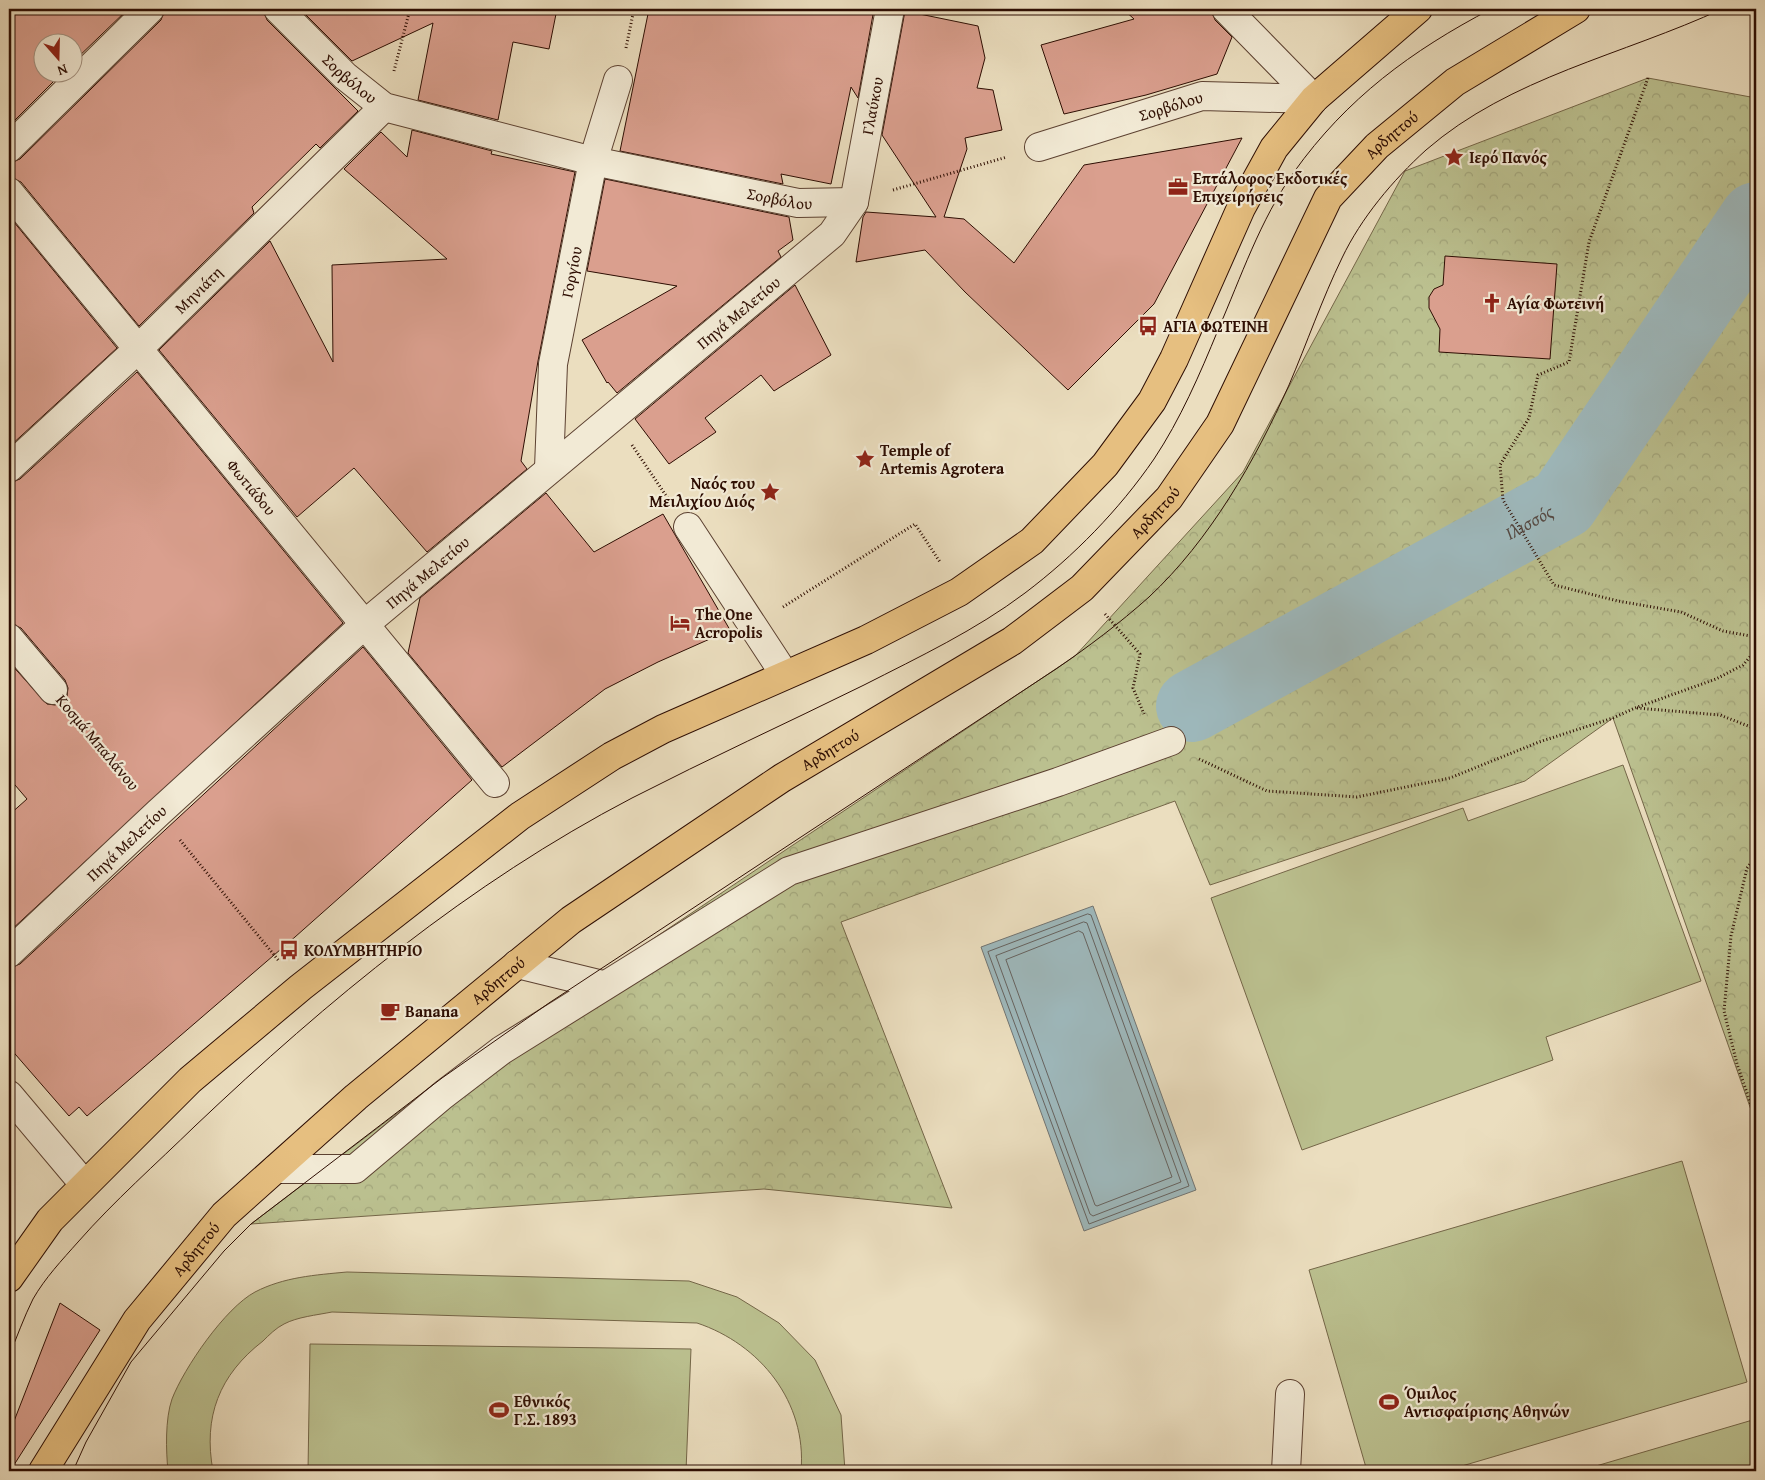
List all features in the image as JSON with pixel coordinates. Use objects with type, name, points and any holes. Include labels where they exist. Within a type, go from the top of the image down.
[{"type":"main road","name":"Αρδηττού","points":[[43,1471],[137,1320],[224,1216],[356,1097],[571,920],[782,778],[1012,641],[1082,588],[1169,498],[1220,424],[1328,198],[1377,146],[1455,82],[1576,9]]},
{"type":"main road","points":[[9,1278],[44,1227],[84,1184],[190,1080],[300,986],[520,816],[612,756],[663,728],[866,640],[959,592],[1032,540],[1105,465],[1152,401],[1174,359],[1261,169],[1274,148],[1314,99],[1413,11]]},
{"type":"street","points":[[9,148],[150,9]]},
{"type":"street","name":"Σορβόλου","points":[[278,9],[345,76],[384,107],[593,161],[798,203],[854,202]]},
{"type":"street","name":"Γλαύκου","points":[[854,202],[890,9]]},
{"type":"street","points":[[1226,9],[1314,99]]},
{"type":"street","name":"Γοργίου","points":[[549,468],[553,364],[593,161],[618,80]]},
{"type":"street","name":"Σορβόλου","points":[[1039,147],[1202,96],[1314,99]]},
{"type":"street","name":"Μηνιάτη","points":[[9,468],[137,350],[384,107]]},
{"type":"street","name":"Φωτιάδου","points":[[9,192],[495,784]]},
{"type":"street","name":"Πηγά Μελετίου","points":[[9,954],[158,813],[365,624],[549,468],[614,417],[832,234],[854,202]]},
{"type":"street","points":[[688,527],[785,675]]},
{"type":"street","name":"Κοσμά Μπαλάνου","points":[[9,638],[53,690]]},
{"type":"street","points":[[276,1170],[355,1169],[443,1095],[502,1050],[603,985],[789,871],[1058,782],[1171,741]]},
{"type":"street","points":[[517,964],[603,985]]},
{"type":"street","points":[[9,1095],[84,1184]]},
{"type":"street","points":[[1286,1471],[1290,1394]]},
{"type":"path","points":[[384,107],[410,9]]},
{"type":"path","points":[[1648,78],[1589,242],[1569,362],[1538,375],[1529,418],[1500,465],[1503,500],[1554,585],[1618,601],[1681,612],[1723,631],[1756,637]]},
{"type":"path","points":[[854,202],[1039,147]]},
{"type":"path","points":[[614,417],[688,527]]},
{"type":"path","points":[[780,608],[915,524],[939,560]]},
{"type":"path","points":[[1082,588],[1140,654],[1133,688],[1150,728],[1199,760],[1267,791],[1357,797],[1450,778],[1539,742],[1613,718],[1635,708],[1716,680],[1743,665],[1756,650]]},
{"type":"path","name":"Κοσμά Μπαλάνου","points":[[53,690],[158,813],[300,986]]},
{"type":"path","points":[[1635,708],[1720,715],[1756,729]]},
{"type":"path","points":[[1756,856],[1747,868],[1731,936],[1724,1011],[1737,1064],[1756,1119]]},
{"type":"green space","points":[[1648,78],[1756,98],[1756,1124],[1613,718],[1525,781],[1210,885],[1175,801],[841,922],[952,1208],[764,1189],[251,1224],[429,1089],[1075,656],[1243,472],[1405,171]]},
{"type":"green space","points":[[1623,765],[1701,981],[1546,1037],[1553,1060],[1302,1150],[1211,898],[1463,808],[1468,821]]},
{"type":"green space","points":[[1682,1161],[1747,1382],[1445,1471],[1367,1471],[1309,1270]]},
{"type":"green space","points":[[347,1272],[689,1281],[737,1297],[779,1323],[815,1360],[841,1415],[845,1471],[801,1471],[801,1446],[796,1422],[787,1399],[775,1379],[741,1345],[697,1323],[332,1312],[301,1318],[281,1326],[248,1354],[235,1368],[225,1383],[213,1415],[210,1451],[213,1471],[168,1471],[167,1425],[172,1399],[196,1356],[231,1311],[255,1292],[277,1283],[323,1274]]},
{"type":"green space","name":"Εθνικός Γ.Σ. 1893","points":[[310,1344],[691,1349],[686,1471],[308,1471]]},
{"type":"green space","points":[[1756,1419],[1756,1471],[1579,1471]]},
{"type":"water","points":[[1093,906],[1196,1190],[1084,1231],[981,947]]},
{"type":"building","points":[[9,9],[128,9],[82,53],[82,32],[32,32],[32,82],[53,82],[9,126]]},
{"type":"building","points":[[165,9],[263,9],[267,20],[358,111],[320,148],[316,144],[252,207],[254,213],[139,326],[21,182],[9,177],[9,163],[20,159],[161,20]]},
{"type":"building","points":[[300,9],[557,9],[549,49],[513,42],[498,120],[418,100],[433,23],[352,61]]},
{"type":"building","points":[[649,9],[874,9],[858,98],[851,87],[831,184],[781,174],[783,184],[620,151]]},
{"type":"building","points":[[1123,9],[1211,9],[1215,20],[1232,37],[1217,74],[1146,95],[1064,114],[1041,45],[1134,19]]},
{"type":"building","points":[[905,11],[978,26],[985,58],[977,88],[993,90],[1002,130],[965,138],[967,149],[944,217],[964,219],[1014,263],[1084,165],[1242,138],[1154,304],[1068,390],[965,292],[925,250],[856,262],[863,217],[866,212],[936,217],[882,135]]},
{"type":"building","points":[[412,130],[492,151],[491,154],[575,172],[538,361],[521,461],[527,469],[427,552],[354,468],[297,517],[159,350],[270,241],[333,362],[332,265],[447,259],[344,169],[381,132],[407,157]]},
{"type":"building","points":[[605,179],[789,217],[793,240],[778,251],[781,257],[617,393],[607,383],[582,340],[677,286],[587,271]]},
{"type":"building","points":[[9,216],[117,348],[9,447]]},
{"type":"building","name":"Αγία Φωτεινή","points":[[1445,256],[1557,264],[1550,359],[1439,352],[1440,329],[1429,308],[1429,297],[1434,289],[1443,285]]},
{"type":"building","points":[[795,285],[831,355],[774,391],[761,375],[705,418],[716,432],[669,464],[635,419]]},
{"type":"building","points":[[137,372],[343,623],[9,932],[9,815],[27,799],[9,778],[9,662],[47,704],[55,705],[63,702],[67,696],[68,688],[65,680],[21,628],[9,623],[9,483],[20,479]]},
{"type":"building","points":[[546,493],[594,552],[663,514],[730,630],[658,662],[605,689],[502,767],[408,653],[420,598]]},
{"type":"building","points":[[363,647],[472,780],[295,937],[87,1116],[79,1107],[69,1116],[9,1047],[9,968],[20,964]]},
{"type":"building","points":[[60,1303],[100,1330],[12,1468],[9,1466],[9,1434]]},
{"type":"waterway","name":"Ιλισσός","points":[[1192,706],[1563,503],[1756,218]]},
{"type":"tram line","points":[[9,1356],[33,1299],[48,1276],[106,1212],[245,1079],[349,989],[402,947],[514,867],[572,831],[632,798],[864,685],[947,642],[987,619],[1025,593],[1061,564],[1111,514],[1154,459],[1181,413],[1197,380],[1243,269],[1271,209],[1294,172],[1314,145],[1336,121],[1382,78],[1434,42],[1491,9]]},
{"type":"tram line","points":[[73,1471],[86,1442],[131,1362],[224,1251],[251,1224],[442,1078],[549,1003],[1056,669],[1104,634],[1149,597],[1192,551],[1246,470],[1276,414],[1321,305],[1358,228],[1390,187],[1426,150],[1459,125],[1530,85],[1722,9]]},
{"type":"place","name":"Ιερό Πανός","points":[[1454,157]]},
{"type":"place","name":"Επτάλοφος Εκδοτικές Επιχειρήσεις","points":[[1178,187]]},
{"type":"place","name":"Αγία Φωτεινή","points":[[1492,303]]},
{"type":"place","name":"ΑΓΙΑ ΦΩΤΕΙΝΗ","points":[[1148,326]]},
{"type":"place","name":"Temple of Artemis Agrotera","points":[[865,459]]},
{"type":"place","name":"Ναός του Μειλιχίου Διός","points":[[770,492]]},
{"type":"place","name":"The One Acropolis","points":[[680,623]]},
{"type":"place","name":"ΚΟΛΥΜΒΗΤΗΡΙΟ","points":[[289,950]]},
{"type":"place","name":"Banana","points":[[390,1011]]},
{"type":"place","name":"Όμιλος Αντισφαίρισης Αθηνών","points":[[1389,1402]]},
{"type":"place","name":"Εθνικός Γ.Σ. 1893","points":[[499,1410]]}]
